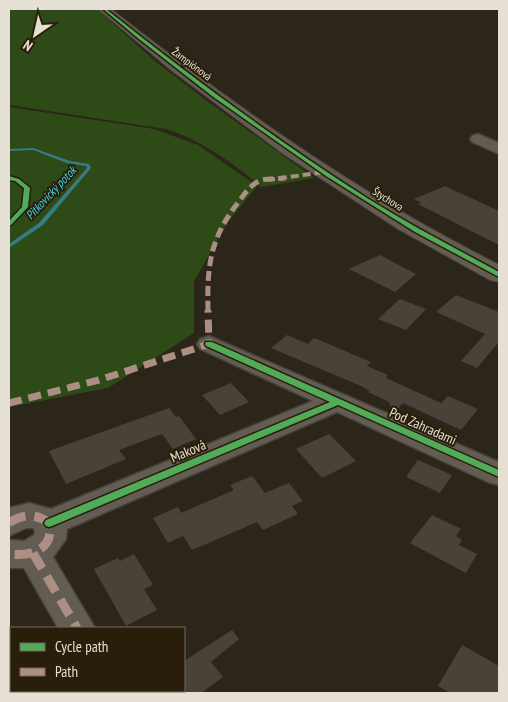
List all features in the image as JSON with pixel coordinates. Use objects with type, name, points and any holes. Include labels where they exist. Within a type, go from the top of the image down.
[{"type":"street","name":"Žampiónová","points":[[104,9],[175,66],[268,135]]},
{"type":"street","name":"Štychova","points":[[268,135],[407,224],[499,275]]},
{"type":"street","points":[[478,139],[499,149]]},
{"type":"street","name":"Pod Zahradami","points":[[209,344],[499,474]]},
{"type":"street","name":"Maková","points":[[49,523],[337,402]]},
{"type":"street","points":[[9,523],[19,517],[33,516],[40,517],[49,523],[51,534],[49,540],[40,550],[21,554],[76,627]]},
{"type":"green space","points":[[9,9],[97,9],[156,62],[314,178],[261,187],[240,169],[216,153],[191,139],[166,129],[9,105]]},
{"type":"green space","points":[[9,107],[154,129],[198,145],[257,186],[228,222],[194,281],[194,333],[108,388],[9,407]]},
{"type":"building","points":[[445,186],[499,211],[499,245],[418,204],[422,203],[414,199]]},
{"type":"building","points":[[380,255],[416,274],[395,292],[349,269]]},
{"type":"building","points":[[456,295],[499,312],[499,342],[477,368],[461,361],[485,334],[436,312]]},
{"type":"building","points":[[400,299],[426,309],[406,330],[378,319]]},
{"type":"building","points":[[287,335],[308,344],[314,338],[371,362],[367,366],[388,375],[386,378],[441,403],[448,396],[478,409],[461,430],[403,403],[393,414],[389,402],[368,392],[370,391],[361,386],[271,348]]},
{"type":"building","points":[[231,383],[249,402],[220,415],[202,395]]},
{"type":"building","points":[[169,408],[176,417],[179,416],[196,439],[173,449],[162,434],[119,450],[126,459],[66,484],[49,451]]},
{"type":"building","points":[[329,434],[356,461],[322,478],[296,449]]},
{"type":"building","points":[[418,460],[452,475],[440,493],[406,477]]},
{"type":"building","points":[[252,476],[265,493],[289,483],[303,501],[292,506],[298,514],[263,530],[257,522],[192,550],[183,536],[168,543],[153,518],[178,507],[181,513],[234,490],[230,485]]},
{"type":"building","points":[[432,515],[461,529],[456,536],[462,540],[459,545],[477,554],[466,573],[410,543]]},
{"type":"building","points":[[134,554],[153,585],[144,589],[157,610],[126,626],[94,569],[118,558],[120,561]]},
{"type":"building","points":[[232,630],[239,639],[211,662],[223,677],[201,693],[184,693],[185,660]]},
{"type":"building","points":[[462,645],[499,666],[499,693],[450,693],[438,686]]},
{"type":"waterway","name":"Pitkovický potok","points":[[9,150],[33,149],[69,162],[87,165],[89,168],[41,224],[9,246]]},
{"type":"marked path","points":[[9,403],[99,380],[209,344],[207,275],[214,243],[227,217],[252,185],[262,180],[291,178],[325,172]]},
{"type":"marked path","points":[[9,523],[24,516],[34,516],[44,519],[49,523],[51,531],[50,539],[40,549],[24,555],[9,554]]},
{"type":"marked path","points":[[33,553],[76,627]]},
{"type":"cycle path","points":[[104,9],[213,95],[327,175],[440,244],[499,275]]},
{"type":"cycle path","points":[[9,178],[17,180],[27,188],[25,207],[9,224]]},
{"type":"cycle path","points":[[209,344],[499,474]]},
{"type":"cycle path","points":[[49,523],[337,402]]}]
